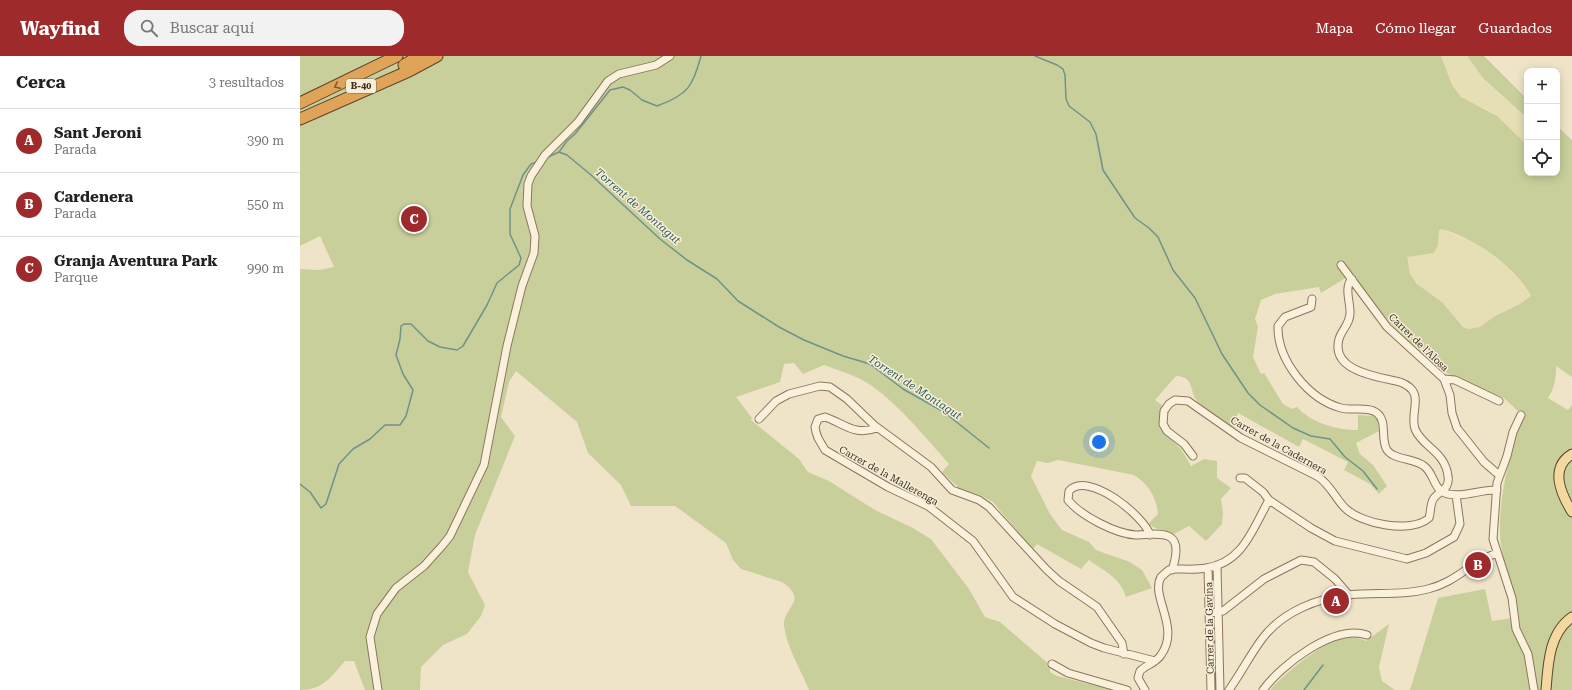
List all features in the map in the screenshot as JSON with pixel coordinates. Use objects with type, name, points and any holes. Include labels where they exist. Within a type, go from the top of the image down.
[{"type":"highway","name":"B-40","points":[[300,103],[398,56]]},
{"type":"highway","name":"B-40","points":[[300,114],[388,73],[420,56]]},
{"type":"highway","points":[[300,119],[409,71],[437,56]]},
{"type":"main road","points":[[1572,454],[1564,461],[1558,480],[1560,487],[1572,506]]},
{"type":"main road","points":[[1546,690],[1553,643],[1560,629],[1572,617]]},
{"type":"street","points":[[378,690],[371,649],[372,628],[375,618],[396,588],[424,566],[450,536],[484,465],[507,346],[522,286],[534,253],[535,236],[527,206],[528,184],[531,176],[545,155],[578,122],[608,81],[619,74],[656,65],[670,56]]},
{"type":"street","name":"Carrer de l'Alosa","points":[[1341,265],[1387,327],[1444,379],[1450,395],[1452,413],[1457,428],[1484,462],[1499,475]]},
{"type":"street","name":"Carrer de la Cadernera","points":[[1193,456],[1184,444],[1167,431],[1163,424],[1164,411],[1169,404],[1175,400],[1188,401],[1241,438],[1317,476],[1326,483],[1346,508],[1362,518],[1385,524],[1401,526],[1422,523],[1429,518],[1434,498],[1442,492],[1448,479],[1446,466],[1440,456],[1421,439],[1415,430],[1416,400],[1410,388],[1400,382],[1360,373],[1348,364],[1340,355],[1339,339],[1350,316],[1348,285],[1352,279]]},
{"type":"street","points":[[1312,299],[1311,307],[1285,317],[1278,326],[1281,346],[1294,372],[1314,394],[1329,403],[1348,410],[1371,410],[1378,414],[1382,421],[1384,441],[1388,451],[1396,456],[1422,465],[1431,474],[1436,486],[1442,492],[1456,496],[1482,490],[1497,490]]},
{"type":"street","points":[[1444,379],[1455,380],[1500,401]]},
{"type":"street","points":[[759,419],[782,397],[825,386],[835,389],[877,428],[931,467],[952,490],[979,500],[989,506],[1046,569],[1059,581],[1097,607],[1122,643],[1124,654]]},
{"type":"street","points":[[1520,415],[1513,432],[1507,456],[1499,475],[1493,529],[1497,552],[1512,598],[1516,629],[1528,654],[1534,690]]},
{"type":"street","name":"Carrer de la Mallerenga","points":[[877,428],[865,431],[849,429],[825,417],[818,419],[815,427],[818,438],[825,450],[888,487],[928,506],[973,542],[1013,597],[1074,635],[1104,648],[1155,661]]},
{"type":"street","points":[[1240,478],[1245,478],[1263,492],[1269,500],[1311,528],[1335,541],[1407,559],[1426,553],[1454,537],[1460,524],[1456,496]]},
{"type":"street","points":[[1150,535],[1145,526],[1123,503],[1103,491],[1080,486],[1069,491],[1068,496],[1071,503],[1101,523],[1130,534],[1150,535],[1166,535],[1173,540],[1175,556],[1172,570]]},
{"type":"street","points":[[1144,690],[1138,674],[1141,670],[1155,661],[1164,649],[1168,631],[1158,584],[1164,573],[1172,570],[1218,566],[1233,557],[1242,548],[1269,500]]},
{"type":"street","points":[[1229,690],[1262,638],[1290,614],[1318,601],[1349,595],[1395,594],[1435,588],[1447,584],[1477,562],[1497,552]]},
{"type":"street","points":[[1210,613],[1218,612],[1231,605],[1264,579],[1301,560],[1309,560],[1317,565],[1342,586],[1349,595]]},
{"type":"street","name":"Carrer de la Gavina","points":[[1218,566],[1220,690]]},
{"type":"street","name":"Carrer de la Gavina","points":[[1208,568],[1210,613],[1210,690]]},
{"type":"street","points":[[1263,690],[1284,668],[1322,642],[1347,634],[1361,633],[1367,635]]},
{"type":"street","points":[[1052,664],[1068,673],[1127,690]]},
{"type":"shaded area","points":[[1441,56],[1467,56],[1483,78],[1524,115],[1524,142],[1487,109],[1470,104],[1461,97],[1452,85]]},
{"type":"shaded area","points":[[1441,229],[1472,241],[1501,261],[1520,280],[1531,296],[1520,304],[1495,316],[1480,327],[1469,329],[1463,327],[1443,303],[1422,289],[1410,274],[1406,257],[1434,253],[1438,245],[1439,231]]},
{"type":"green space","points":[[300,56],[1441,56],[1452,85],[1461,97],[1497,116],[1524,142],[1524,176],[1560,176],[1560,129],[1572,140],[1572,377],[1556,366],[1555,383],[1548,398],[1568,410],[1572,405],[1572,690],[1410,690],[1438,598],[1485,589],[1492,621],[1519,617],[1501,545],[1500,515],[1505,480],[1513,445],[1524,417],[1504,398],[1444,372],[1430,362],[1394,327],[1352,274],[1321,293],[1319,287],[1275,294],[1261,300],[1255,319],[1258,327],[1253,357],[1261,374],[1264,373],[1283,404],[1292,409],[1297,407],[1303,413],[1317,421],[1333,427],[1350,430],[1358,430],[1358,415],[1374,416],[1377,419],[1379,431],[1356,443],[1360,454],[1373,465],[1387,486],[1379,494],[1370,484],[1344,470],[1348,462],[1303,439],[1299,447],[1238,413],[1233,428],[1198,402],[1193,394],[1189,382],[1186,379],[1176,376],[1155,400],[1163,406],[1159,420],[1161,429],[1179,447],[1191,466],[1204,459],[1217,461],[1217,478],[1231,488],[1221,499],[1223,513],[1222,524],[1206,541],[1189,526],[1174,534],[1155,528],[1148,524],[1158,514],[1157,508],[1150,491],[1143,482],[1134,475],[1058,460],[1048,463],[1037,461],[1031,476],[1050,514],[1062,530],[1089,542],[1096,550],[1130,562],[1142,570],[1152,588],[1126,597],[1120,584],[1116,580],[1089,560],[1081,569],[1037,544],[1032,550],[993,502],[980,495],[960,489],[942,472],[949,464],[893,403],[861,379],[824,365],[803,374],[794,363],[784,364],[780,382],[736,397],[752,418],[751,420],[799,459],[808,472],[829,481],[875,510],[913,528],[931,539],[969,589],[985,617],[1000,622],[1050,665],[1050,672],[1057,676],[1114,690],[809,690],[791,651],[784,626],[784,619],[793,604],[794,599],[794,594],[790,589],[782,582],[741,569],[733,560],[726,543],[675,506],[631,506],[621,485],[588,453],[577,422],[516,371],[509,382],[501,417],[515,436],[475,535],[468,572],[485,605],[481,616],[467,634],[443,645],[421,667],[420,690],[365,690],[354,661],[345,661],[326,682],[315,688],[300,690],[300,269],[319,270],[334,267],[320,236],[300,246]],"holes":[[[1441,229],[1466,238],[1492,254],[1504,264],[1515,274],[1531,296],[1520,304],[1495,316],[1480,327],[1469,329],[1463,327],[1443,303],[1417,284],[1410,274],[1407,257],[1434,253],[1438,245],[1439,231]]]},
{"type":"green space","points":[[1467,56],[1484,56],[1524,96],[1524,115],[1483,78]]},
{"type":"green space","points":[[1389,624],[1379,667],[1382,681],[1395,690],[1270,690],[1296,665],[1329,643],[1351,637],[1366,641]]},
{"type":"waterway","points":[[548,157],[559,152],[610,90],[623,87],[630,90],[642,100],[657,106],[676,98],[688,88],[695,75],[701,56]]},
{"type":"waterway","points":[[1035,56],[1063,69],[1065,75],[1066,99],[1069,106],[1090,122],[1096,134],[1103,170],[1135,218],[1149,228],[1158,237],[1173,270],[1195,298],[1222,354],[1248,393],[1260,405],[1293,428],[1311,436],[1330,439],[1345,457],[1363,471],[1377,489]]},
{"type":"waterway","name":"Torrent de Montagut","points":[[559,152],[567,155],[591,175],[660,239],[687,260],[717,279],[738,301],[779,327],[804,340],[843,356],[870,364],[903,389],[944,412],[989,448]]},
{"type":"waterway","points":[[300,484],[310,492],[321,508],[326,504],[339,464],[353,449],[370,439],[385,425],[400,425],[406,416],[413,390],[403,374],[396,355],[400,339],[401,326],[404,324],[411,324],[428,341],[440,347],[457,350],[463,346],[487,305],[497,283],[519,265],[521,258],[510,234],[510,209],[523,175],[531,164],[537,162]]},
{"type":"waterway","points":[[1304,690],[1323,665]]},
{"type":"place","name":"Granja Aventura Park","points":[[414,219]]},
{"type":"place","name":"Cardenera","points":[[1478,565]]},
{"type":"place","name":"Sant Jeroni","points":[[1336,601]]}]
